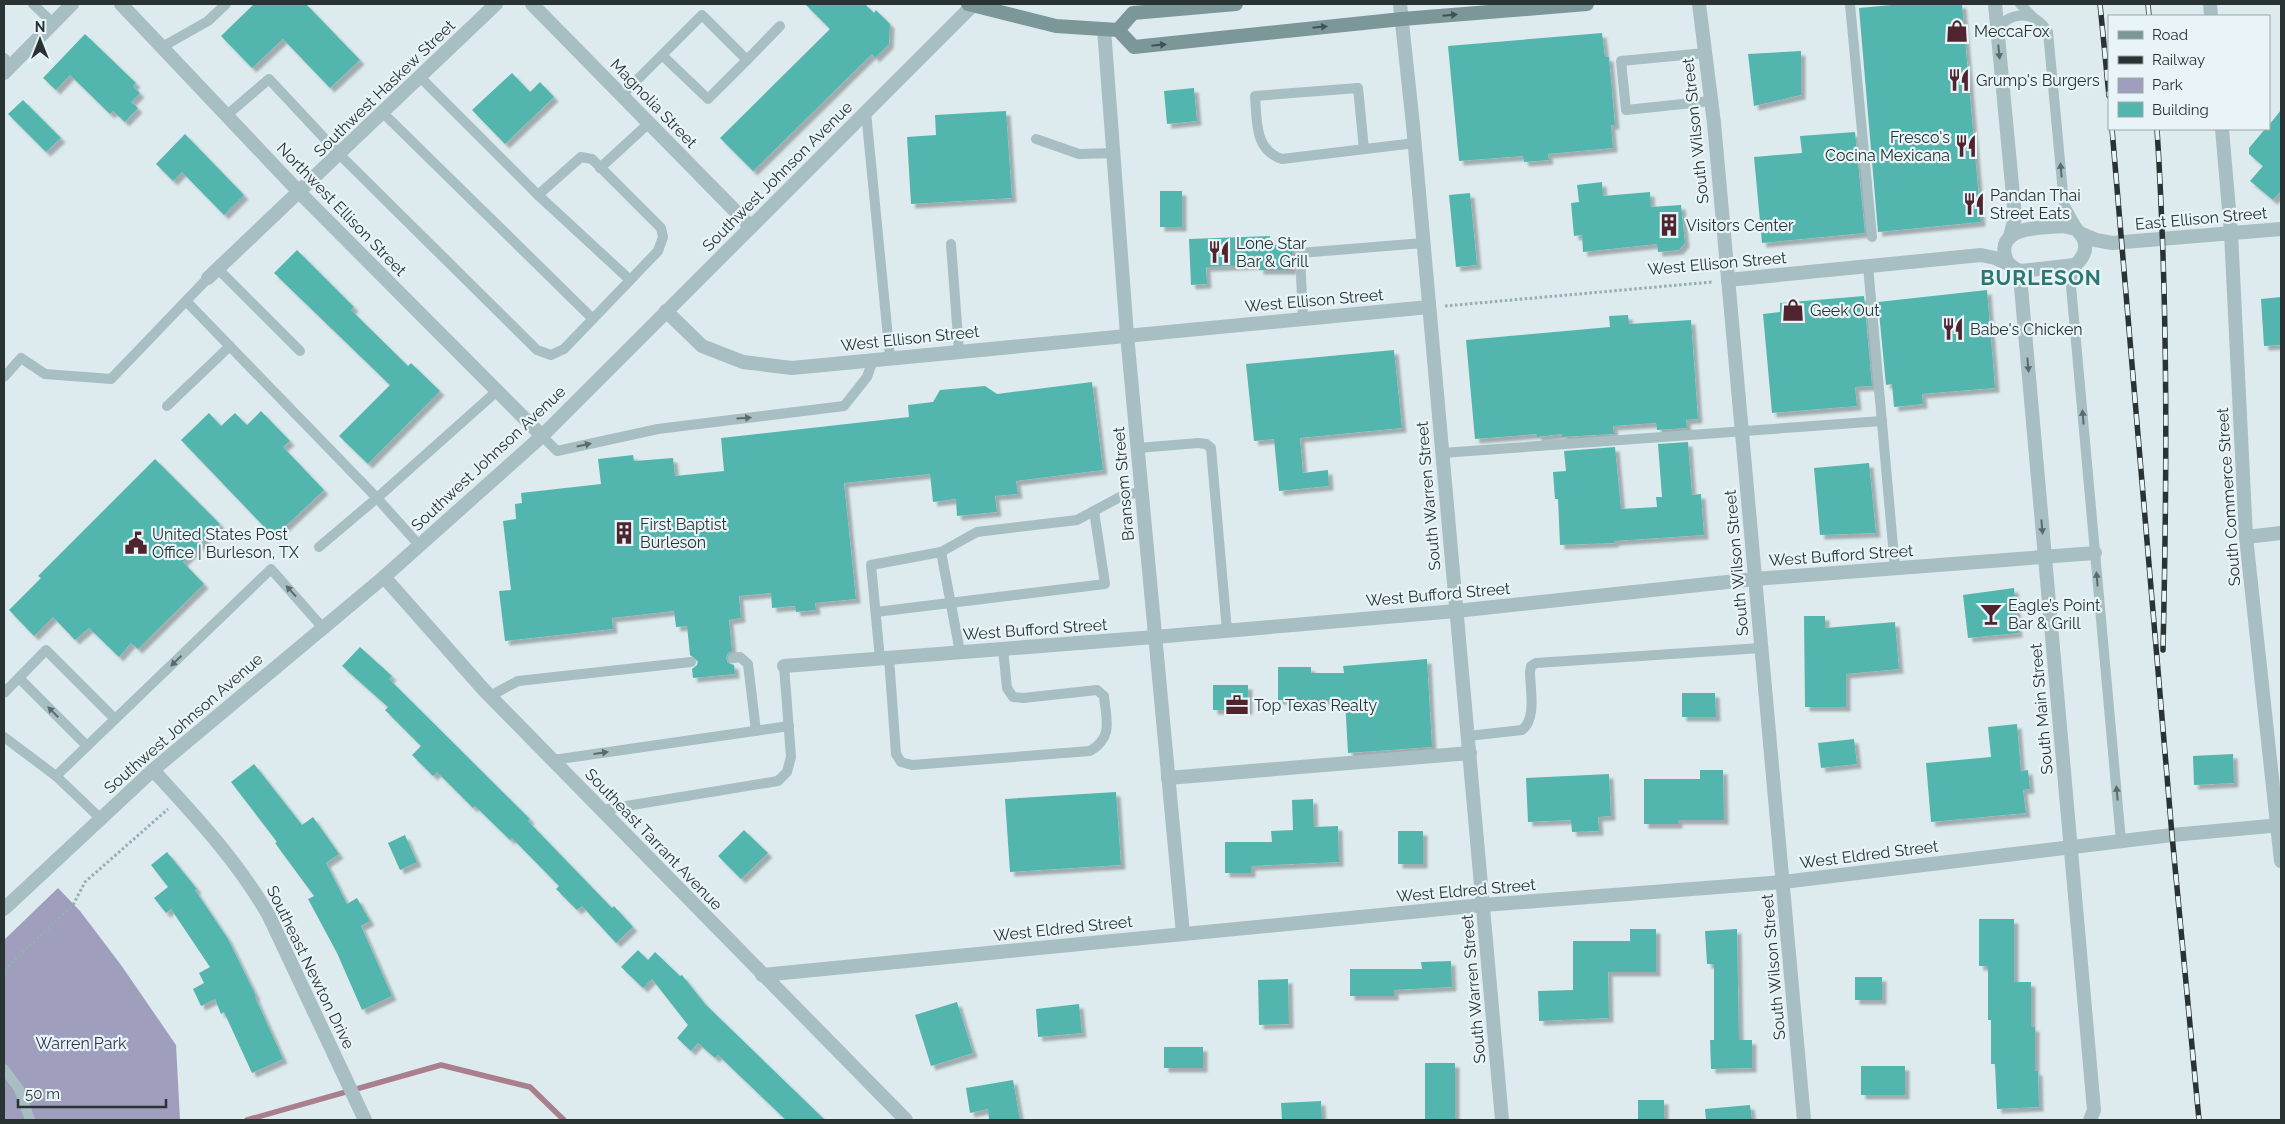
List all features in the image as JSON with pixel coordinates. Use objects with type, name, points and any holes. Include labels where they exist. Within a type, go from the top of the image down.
[{"type":"main road","points":[[971,4],[1056,26],[1111,29],[1134,47],[1402,19],[1587,4]]},
{"type":"main road","points":[[1111,29],[1133,13],[1183,6],[1236,4]]},
{"type":"street","points":[[6,65],[72,4]]},
{"type":"street","name":"Northwest Ellison Street","points":[[121,4],[300,193],[542,436]]},
{"type":"street","name":"Southwest Haskew Street","points":[[208,278],[340,155],[496,4]]},
{"type":"street","name":"Magnolia Street","points":[[532,4],[751,227]]},
{"type":"street","name":"Southwest Johnson Avenue","points":[[4,909],[153,770],[384,577],[542,436],[866,112],[971,4]]},
{"type":"street","name":"South Warren Street","points":[[1400,4],[1470,753],[1502,1120]]},
{"type":"street","name":"South Wilson Street","points":[[1699,4],[1711,101],[1728,280],[1804,1120]]},
{"type":"street","points":[[1995,4],[2015,217],[2005,254],[2011,266]]},
{"type":"street","name":"Bransom Street","points":[[1111,29],[1114,153],[1127,335],[1183,934]]},
{"type":"street","name":"South Commerce Street","points":[[2222,130],[2232,232],[2246,537],[2280,825],[2281,861]]},
{"type":"street","name":"East Ellison Street","points":[[1981,255],[2022,231],[2062,226],[2070,227],[2096,240],[2118,242],[2281,229]]},
{"type":"street","points":[[2080,233],[2086,248],[2080,261]]},
{"type":"street","name":"East Ellison Street","points":[[1981,255],[1995,258],[2022,271],[2028,271],[2068,267],[2118,242]]},
{"type":"street","name":"West Ellison Street","points":[[1728,280],[1981,255]]},
{"type":"street","name":"South Main Street","points":[[2011,266],[2021,287],[2094,1110],[2090,1120]]},
{"type":"street","name":"West Ellison Street","points":[[666,311],[702,346],[742,362],[792,368],[1304,318],[1429,308]]},
{"type":"street","points":[[2246,537],[2281,533]]},
{"type":"street","name":"West Bufford Street","points":[[784,666],[1456,611],[1755,579],[2095,553]]},
{"type":"street","name":"Southeast Tarrant Avenue","points":[[384,577],[490,696],[906,1120]]},
{"type":"street","points":[[1168,778],[1470,753]]},
{"type":"street","name":"Southeast Newton Drive","points":[[153,770],[225,849],[252,887],[269,916],[363,1115]]},
{"type":"street","name":"West Eldred Street","points":[[762,975],[1483,905],[1783,882],[2172,835],[2280,825]]},
{"type":"lane","points":[[33,4],[53,23]]},
{"type":"lane","points":[[162,47],[208,21],[226,4]]},
{"type":"lane","points":[[1850,4],[1872,238]]},
{"type":"lane","points":[[2020,4],[2048,32],[2064,204],[2071,220],[2080,233]]},
{"type":"lane","points":[[622,95],[702,15],[747,60]]},
{"type":"lane","points":[[1997,30],[2003,22],[2019,15],[2036,18]]},
{"type":"lane","points":[[662,55],[708,100],[780,26]]},
{"type":"lane","points":[[1705,53],[1621,61],[1626,110],[1711,101]]},
{"type":"lane","points":[[420,77],[538,195],[630,280]]},
{"type":"lane","points":[[227,116],[269,80],[340,155],[537,350],[551,355],[564,349],[658,251],[663,238],[660,228],[592,159],[581,157],[538,195]]},
{"type":"lane","points":[[1364,150],[1358,88],[1255,96],[1259,137],[1266,150],[1273,156],[1282,159],[1364,150],[1414,143]]},
{"type":"lane","points":[[866,112],[890,358]]},
{"type":"lane","points":[[383,113],[593,318]]},
{"type":"lane","points":[[600,168],[649,123]]},
{"type":"lane","points":[[1036,139],[1079,154],[1114,153]]},
{"type":"lane","points":[[1304,318],[1300,253],[1423,243]]},
{"type":"lane","points":[[951,244],[959,351]]},
{"type":"lane","points":[[2080,261],[2072,277],[2071,286],[2121,842]]},
{"type":"lane","points":[[1868,266],[1896,568]]},
{"type":"lane","points":[[218,268],[300,351]]},
{"type":"lane","points":[[4,377],[21,358],[45,374],[111,379],[208,278]]},
{"type":"lane","points":[[186,301],[377,498],[419,545]]},
{"type":"lane","points":[[167,406],[230,346]]},
{"type":"lane","points":[[542,436],[557,451],[658,429],[844,406],[867,377],[873,360]]},
{"type":"lane","points":[[319,547],[377,498],[497,390]]},
{"type":"lane","points":[[1442,453],[1882,421]]},
{"type":"lane","points":[[1138,448],[1198,443],[1206,444],[1211,448],[1227,631]]},
{"type":"lane","points":[[1003,649],[1007,688],[1014,697],[1023,698],[1097,690],[1104,696],[1107,732],[1101,744],[1090,751],[912,765],[901,762],[896,754],[885,658],[876,612],[871,565],[941,552],[977,532],[1077,520],[1120,497],[1142,491]]},
{"type":"lane","points":[[876,612],[1105,584],[1094,510]]},
{"type":"lane","points":[[941,552],[960,652]]},
{"type":"lane","points":[[56,776],[271,569],[323,628]]},
{"type":"lane","points":[[1468,736],[1522,730],[1528,725],[1531,718],[1530,672],[1532,666],[1536,663],[1761,648]]},
{"type":"lane","points":[[4,693],[46,650],[115,720]]},
{"type":"lane","points":[[733,658],[740,657],[748,664],[756,731]]},
{"type":"lane","points":[[490,696],[518,681],[691,662]]},
{"type":"lane","points":[[602,810],[778,781],[787,772],[791,757],[784,666]]},
{"type":"lane","points":[[19,678],[87,746]]},
{"type":"lane","points":[[552,760],[788,726]]},
{"type":"lane","points":[[4,737],[56,776],[100,818]]},
{"type":"lane","points":[[4,1070],[19,1089],[30,1120]]},
{"type":"path","name":"West Ellison Street","points":[[1429,308],[1728,280]]},
{"type":"path","points":[[4,970],[73,905],[85,882],[179,799]]},
{"type":"green space","name":"Warren Park","points":[[58,888],[80,911],[121,965],[176,1045],[180,1120],[4,1120],[4,940]]},
{"type":"building","points":[[254,4],[306,4],[360,60],[330,88],[283,39],[252,68],[221,36]]},
{"type":"building","points":[[805,4],[865,4],[874,13],[876,10],[890,24],[889,44],[875,58],[872,54],[753,171],[720,138],[830,29]]},
{"type":"building","points":[[1902,4],[1962,4],[1981,222],[1878,232],[1859,8]]},
{"type":"building","points":[[1602,33],[1605,57],[1609,57],[1615,125],[1611,125],[1613,148],[1548,154],[1549,160],[1524,162],[1523,156],[1459,161],[1448,46]]},
{"type":"building","points":[[85,34],[136,83],[133,86],[140,93],[131,102],[138,108],[125,122],[113,111],[110,114],[70,75],[56,90],[43,78]]},
{"type":"building","points":[[1801,51],[1801,95],[1754,106],[1748,54]]},
{"type":"building","points":[[512,73],[530,92],[540,82],[554,97],[505,144],[472,110]]},
{"type":"building","points":[[1194,88],[1197,121],[1167,124],[1164,91]]},
{"type":"building","points":[[23,100],[61,138],[46,152],[8,114]]},
{"type":"building","points":[[2281,110],[2281,191],[2273,200],[2250,181],[2263,166],[2249,154],[2249,148],[2264,130],[2270,130],[2270,124]]},
{"type":"building","points":[[1006,111],[1012,198],[911,204],[907,137],[936,135],[935,115]]},
{"type":"building","points":[[1855,132],[1865,233],[1762,243],[1754,157],[1802,153],[1800,136]]},
{"type":"building","points":[[185,134],[244,195],[224,215],[182,172],[173,181],[156,164]]},
{"type":"building","points":[[1602,182],[1603,196],[1650,192],[1651,207],[1681,205],[1685,243],[1679,250],[1658,252],[1657,244],[1583,252],[1582,235],[1574,236],[1571,203],[1579,202],[1577,185]]},
{"type":"building","points":[[1160,191],[1182,191],[1182,227],[1160,227]]},
{"type":"building","points":[[1470,193],[1477,265],[1456,267],[1449,195]]},
{"type":"building","name":"Lone Star Bar & Grill","points":[[1270,236],[1270,245],[1292,245],[1292,270],[1259,270],[1259,265],[1206,267],[1207,284],[1191,285],[1189,239]]},
{"type":"building","points":[[297,250],[354,307],[351,310],[408,366],[411,363],[440,391],[368,464],[339,436],[390,385],[274,273]]},
{"type":"building","points":[[1987,290],[1995,388],[1922,394],[1923,404],[1894,407],[1892,384],[1886,385],[1878,302]]},
{"type":"building","points":[[1864,296],[1872,386],[1855,387],[1857,406],[1772,413],[1763,314],[1780,312],[1780,303]]},
{"type":"building","points":[[2281,297],[2281,345],[2264,346],[2261,299]]},
{"type":"building","points":[[1628,315],[1629,324],[1691,320],[1698,419],[1686,420],[1687,428],[1657,430],[1656,423],[1613,426],[1614,434],[1562,437],[1562,434],[1537,437],[1537,434],[1475,439],[1466,340],[1610,327],[1609,316]]},
{"type":"building","points":[[1394,350],[1402,428],[1300,438],[1303,473],[1328,470],[1329,486],[1279,491],[1274,439],[1254,441],[1246,364]]},
{"type":"building","name":"First Baptist Burleson","points":[[1092,382],[1103,470],[1016,481],[1018,494],[995,496],[997,512],[957,516],[956,499],[933,502],[930,474],[844,483],[856,599],[815,603],[816,610],[796,612],[795,606],[772,608],[771,593],[739,596],[741,618],[729,620],[732,651],[728,653],[726,658],[728,663],[734,665],[735,674],[693,678],[692,669],[697,665],[698,661],[690,655],[687,626],[676,627],[674,611],[612,618],[613,629],[505,641],[499,591],[511,590],[503,521],[516,519],[515,504],[522,503],[521,493],[601,484],[598,459],[633,455],[634,461],[673,458],[675,476],[724,471],[721,438],[909,417],[908,405],[933,402],[940,390],[985,386],[997,394]]},
{"type":"building","points":[[261,411],[290,441],[283,447],[324,490],[274,537],[181,440],[209,413],[221,426],[235,413],[247,425]]},
{"type":"building","points":[[1688,442],[1692,495],[1701,494],[1704,535],[1614,541],[1615,543],[1560,545],[1558,499],[1555,499],[1553,472],[1566,471],[1564,451],[1615,447],[1621,509],[1657,507],[1656,497],[1662,497],[1658,444]]},
{"type":"building","name":"United States Post Office | Burleson, TX","points":[[155,459],[220,524],[183,562],[204,584],[138,649],[131,643],[119,657],[89,628],[75,640],[53,617],[34,636],[9,610],[41,578],[38,576]]},
{"type":"building","points":[[1869,463],[1876,533],[1820,535],[1814,468]]},
{"type":"building","name":"Eagle’s Point Bar & Grill","points":[[2014,588],[2018,633],[1968,638],[1963,595]]},
{"type":"building","points":[[1804,616],[1825,616],[1825,628],[1895,622],[1899,669],[1846,674],[1846,707],[1805,707]]},
{"type":"building","points":[[360,647],[392,676],[389,679],[530,819],[528,821],[612,908],[614,906],[633,927],[616,943],[582,906],[577,910],[556,889],[559,886],[512,838],[510,840],[475,806],[473,808],[437,772],[433,776],[412,755],[421,746],[385,710],[388,707],[342,666]]},
{"type":"building","points":[[1427,659],[1432,747],[1348,753],[1345,700],[1278,700],[1278,667],[1311,667],[1311,673],[1344,673],[1343,666]]},
{"type":"building","points":[[1213,685],[1248,685],[1248,710],[1213,710]]},
{"type":"building","points":[[1682,693],[1715,693],[1716,717],[1682,717]]},
{"type":"building","points":[[2017,724],[2021,771],[2028,770],[2030,789],[2023,790],[2026,813],[1931,822],[1926,763],[1991,757],[1988,727]]},
{"type":"building","points":[[1854,739],[1857,764],[1821,768],[1818,743]]},
{"type":"building","points":[[2233,754],[2234,783],[2194,785],[2193,756]]},
{"type":"building","points":[[254,764],[302,825],[313,817],[339,854],[326,863],[347,904],[357,898],[370,921],[361,926],[392,996],[362,1010],[337,953],[308,899],[314,896],[275,843],[277,842],[231,782]]},
{"type":"building","points":[[1700,770],[1723,770],[1724,820],[1678,820],[1678,824],[1644,824],[1644,779],[1700,779]]},
{"type":"building","points":[[1609,774],[1611,816],[1598,817],[1599,831],[1572,832],[1571,820],[1528,822],[1526,778]]},
{"type":"building","points":[[1116,792],[1121,865],[1010,872],[1005,799]]},
{"type":"building","points":[[1313,799],[1314,827],[1338,826],[1339,862],[1251,866],[1251,873],[1225,873],[1225,842],[1272,842],[1271,831],[1293,830],[1292,800]]},
{"type":"building","points":[[744,830],[768,853],[741,879],[718,856]]},
{"type":"building","points":[[1398,831],[1423,831],[1423,864],[1398,864]]},
{"type":"building","points":[[405,835],[417,862],[400,870],[388,843]]},
{"type":"building","points":[[167,852],[197,889],[195,890],[228,939],[256,996],[283,1059],[252,1073],[224,1012],[221,1014],[215,999],[201,1006],[193,989],[204,983],[199,973],[210,967],[171,909],[166,913],[154,898],[168,887],[151,865]]},
{"type":"building","points":[[1979,919],[2014,919],[2014,982],[2031,982],[2031,1027],[2035,1027],[2035,1071],[2038,1071],[2039,1107],[1997,1109],[1995,1064],[1991,1064],[1991,1020],[1988,1020],[1988,966],[1979,966]]},
{"type":"building","points":[[1630,929],[1656,929],[1656,972],[1608,972],[1609,1018],[1539,1021],[1538,991],[1573,990],[1573,941],[1630,941]]},
{"type":"building","points":[[1737,929],[1739,1040],[1752,1040],[1752,1068],[1711,1069],[1710,1040],[1714,1040],[1714,964],[1707,964],[1705,931]]},
{"type":"building","points":[[638,950],[648,960],[655,952],[680,976],[682,975],[705,1004],[825,1120],[786,1120],[718,1055],[715,1058],[698,1043],[691,1051],[677,1038],[688,1025],[652,979],[643,988],[621,967]]},
{"type":"building","points":[[1451,961],[1452,987],[1394,990],[1394,996],[1350,996],[1350,969],[1422,969],[1421,962]]},
{"type":"building","points":[[1855,977],[1882,977],[1882,1000],[1855,1000]]},
{"type":"building","points":[[1288,979],[1289,1024],[1259,1025],[1258,980]]},
{"type":"building","points":[[957,1002],[973,1053],[931,1066],[915,1015]]},
{"type":"building","points":[[1079,1004],[1082,1033],[1038,1037],[1036,1009]]},
{"type":"building","points":[[1164,1047],[1203,1047],[1203,1068],[1164,1068]]},
{"type":"building","points":[[1425,1063],[1455,1063],[1455,1120],[1425,1120]]},
{"type":"building","points":[[1861,1066],[1905,1066],[1905,1095],[1861,1095]]},
{"type":"building","points":[[1013,1080],[1020,1120],[989,1120],[988,1109],[970,1113],[966,1088]]},
{"type":"building","points":[[1638,1100],[1664,1100],[1664,1120],[1638,1120]]},
{"type":"building","points":[[1321,1101],[1322,1120],[1282,1120],[1281,1103]]},
{"type":"building","points":[[1750,1105],[1752,1120],[1706,1120],[1705,1109]]},
{"type":"waterway","points":[[247,1120],[441,1065],[530,1087],[564,1120]]},
{"type":"railway","points":[[2100,4],[2108,86]]},
{"type":"railway","points":[[2148,4],[2149,15]]},
{"type":"railway","points":[[2112,130],[2172,835],[2199,1120]]},
{"type":"railway","points":[[2157,130],[2161,194],[2166,389],[2163,650]]},
{"type":"place","name":"MeccaFox","points":[[1957,31]]},
{"type":"place","name":"Grump's Burgers","points":[[1959,80]]},
{"type":"place","name":"Fresco's Cocina Mexicana","points":[[1966,146]]},
{"type":"place","name":"Pandan Thai Street Eats","points":[[1974,204]]},
{"type":"place","name":"Visitors Center","points":[[1669,225]]},
{"type":"place","name":"Lone Star Bar & Grill","points":[[1219,252]]},
{"type":"place","name":"Geek Out","points":[[1793,310]]},
{"type":"place","name":"Babe's Chicken","points":[[1953,329]]},
{"type":"place","name":"First Baptist Burleson","points":[[624,533]]},
{"type":"place","name":"United States Post Office | Burleson, TX","points":[[136,543]]},
{"type":"place","name":"Eagle’s Point Bar & Grill","points":[[1991,614]]},
{"type":"place","name":"Top Texas Realty","points":[[1237,705]]},
{"type":"district","name":"BURLESON","points":[[2041,278]]}]
